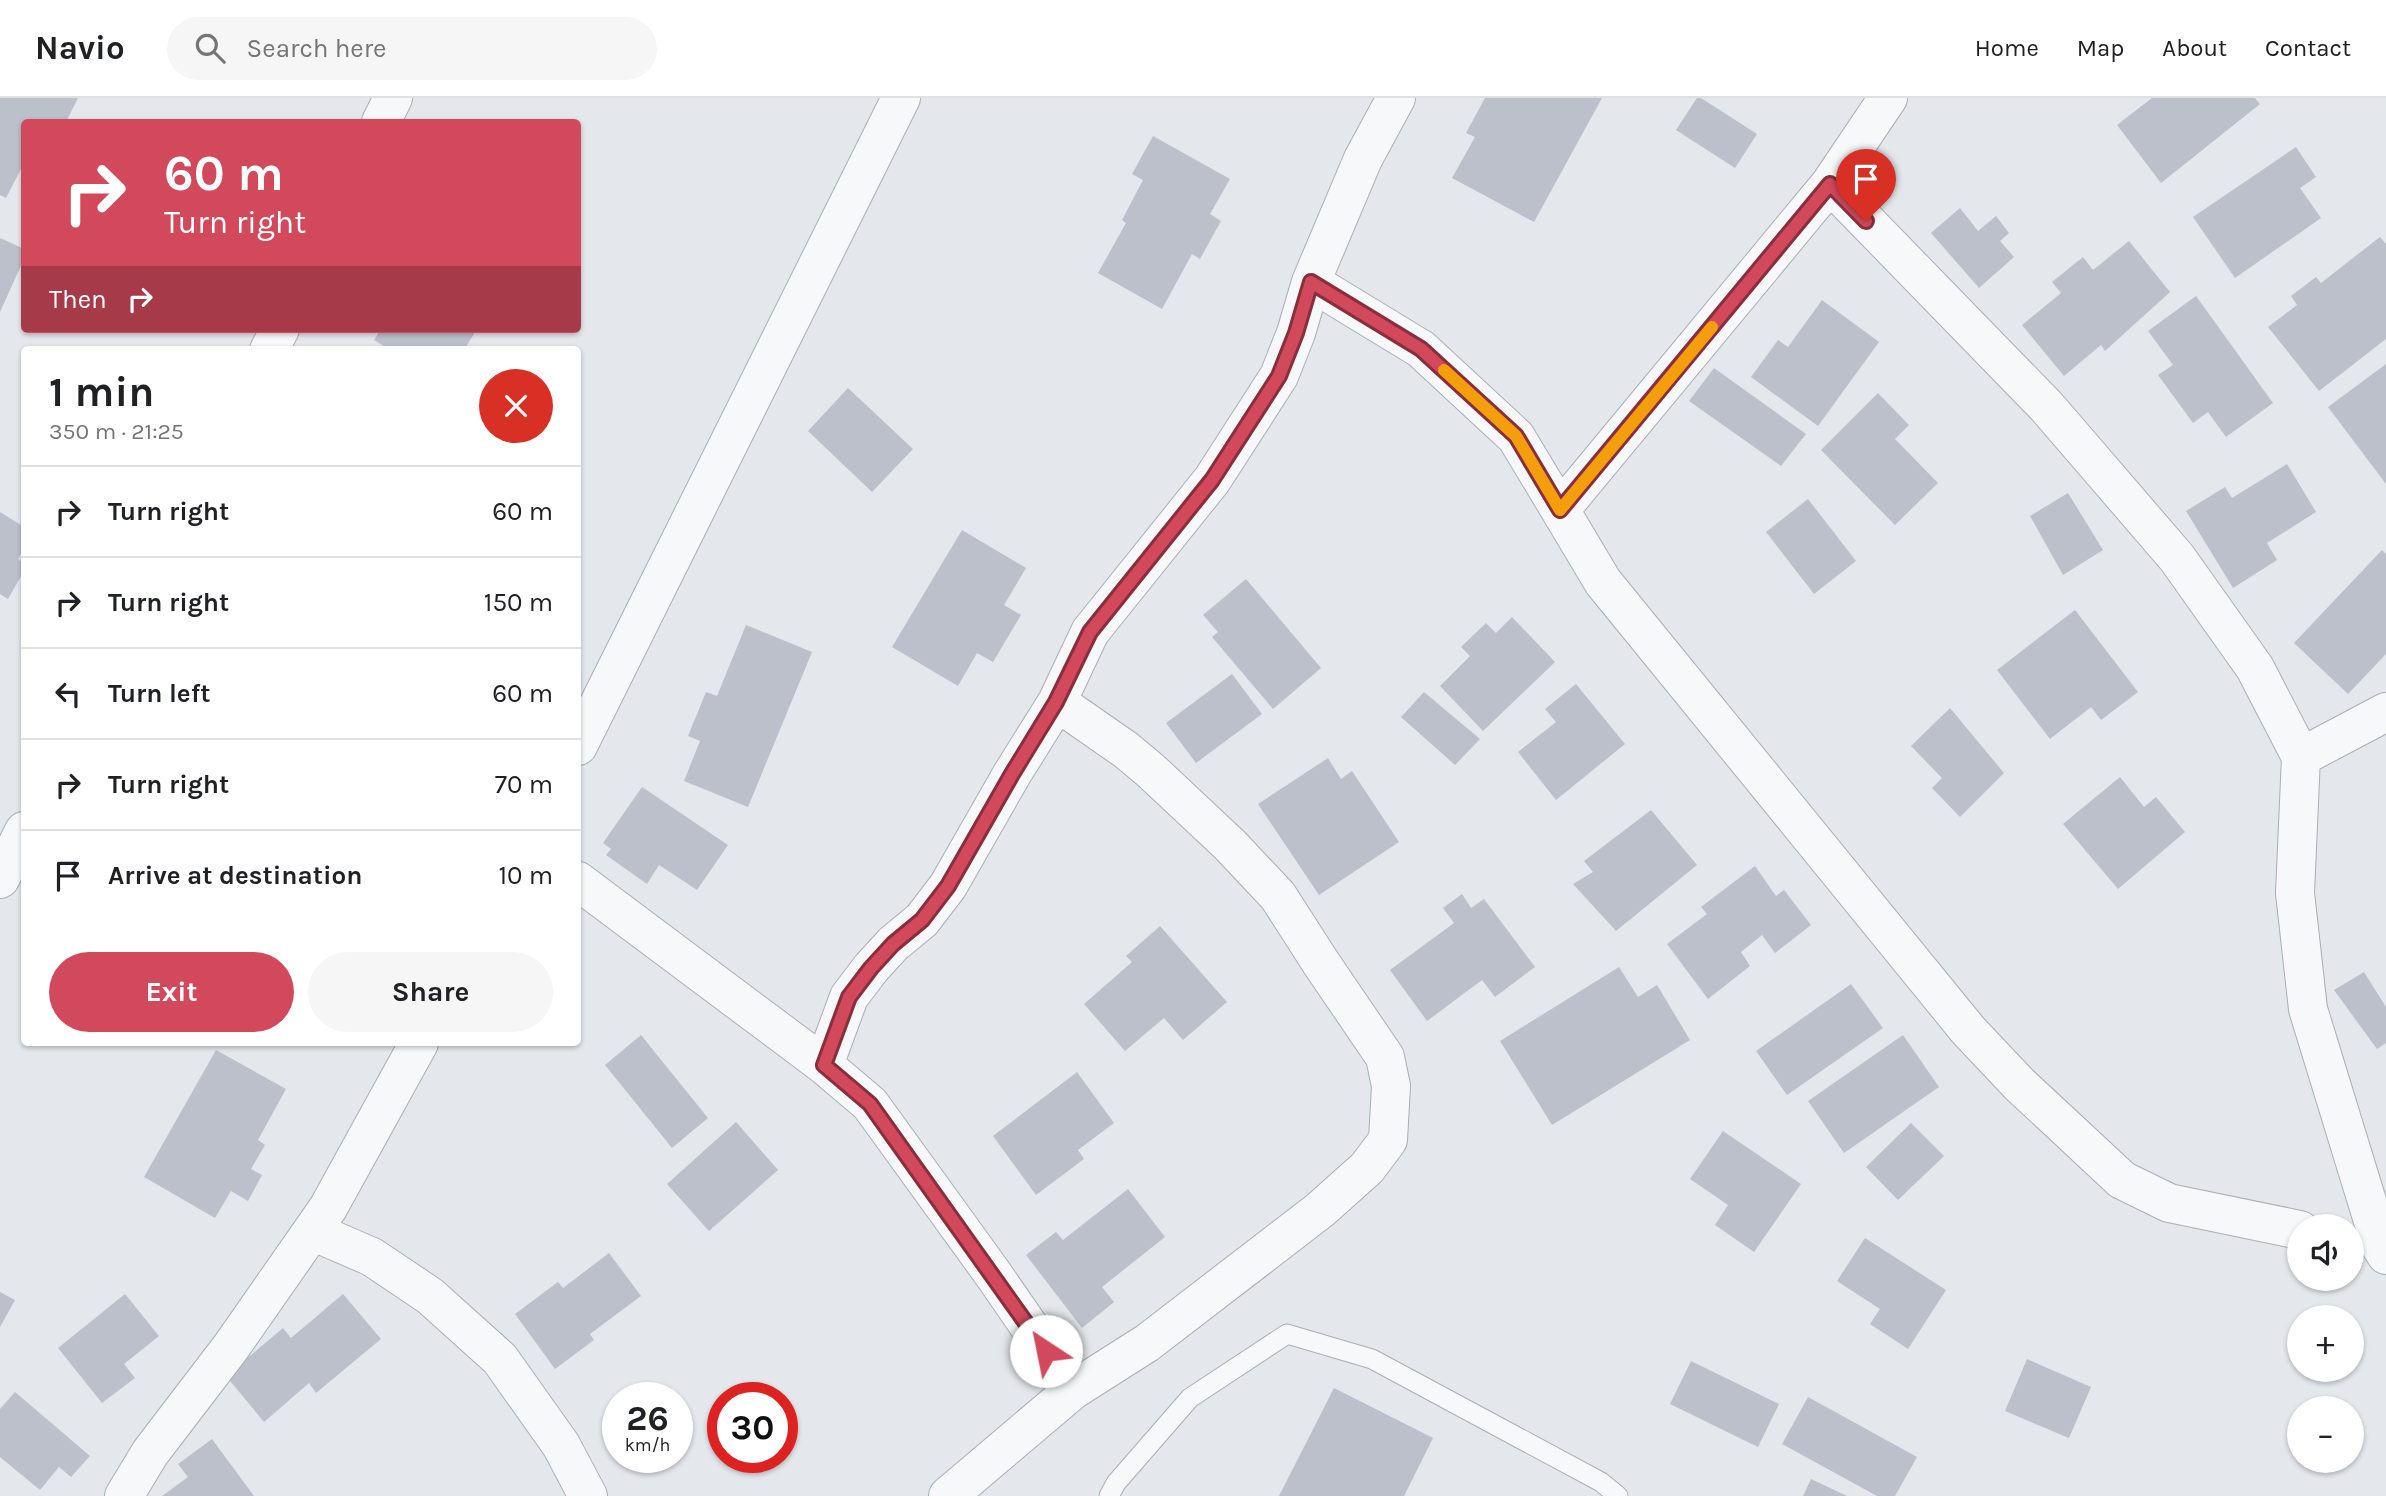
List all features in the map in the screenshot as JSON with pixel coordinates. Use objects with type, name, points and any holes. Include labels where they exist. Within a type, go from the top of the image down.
[{"type":"street","points":[[382,119],[393,98]]},
{"type":"street","points":[[581,740],[901,98]]},
{"type":"street","points":[[824,1065],[849,997],[893,944],[922,920],[948,886],[1056,702],[1090,632],[1212,480],[1279,376],[1296,333],[1311,282],[1363,159],[1395,98]]},
{"type":"street","points":[[1560,510],[1830,184],[1888,98]]},
{"type":"street","points":[[1830,184],[2046,407],[2177,558],[2255,668],[2301,757],[2295,893],[2308,1009],[2373,1248]]},
{"type":"street","points":[[1311,282],[1421,349],[1516,436],[1603,582],[1968,1030],[2028,1093],[2122,1181],[2169,1203],[2287,1227]]},
{"type":"street","points":[[948,1496],[1073,1390],[1147,1343],[1320,1210],[1367,1168],[1388,1140],[1391,1086],[1385,1057],[1278,896],[1230,845],[1150,770],[1126,750],[1056,702]]},
{"type":"street","points":[[2301,757],[2386,712]]},
{"type":"street","points":[[0,879],[21,837]]},
{"type":"street","points":[[581,883],[824,1065],[870,1104],[1073,1390]]},
{"type":"street","points":[[124,1496],[150,1453],[231,1346],[328,1208],[417,1046]]},
{"type":"street","points":[[312,1231],[372,1256],[421,1289],[500,1359],[561,1445],[588,1496]]},
{"type":"lane","points":[[1109,1496],[1116,1483],[1190,1398],[1287,1334],[1372,1359],[1601,1482],[1618,1496]]},
{"type":"building","points":[[0,98],[78,98],[68,119],[21,119],[21,169],[6,198],[0,195]]},
{"type":"building","points":[[1485,98],[1602,98],[1534,222],[1452,178],[1475,137],[1466,133]]},
{"type":"building","points":[[1697,98],[1757,134],[1735,168],[1676,130]]},
{"type":"building","points":[[2152,98],[2255,98],[2260,104],[2161,183],[2117,125]]},
{"type":"building","points":[[1153,136],[1230,179],[1210,214],[1221,221],[1200,259],[1192,254],[1162,309],[1098,273],[1126,223],[1122,220],[1143,180],[1132,174]]},
{"type":"building","points":[[2296,147],[2316,177],[2300,188],[2321,218],[2235,278],[2193,217]]},
{"type":"building","points":[[1960,208],[1978,231],[1996,216],[2009,233],[2000,241],[2014,257],[1979,288],[1931,233]]},
{"type":"building","points":[[2380,237],[2386,244],[2386,339],[2319,391],[2268,327],[2297,305],[2291,296],[2316,277],[2321,283]]},
{"type":"building","points":[[0,238],[21,248],[21,266],[0,312]]},
{"type":"building","points":[[2129,241],[2170,292],[2105,351],[2101,345],[2064,376],[2022,325],[2061,293],[2052,282],[2083,257],[2093,270]]},
{"type":"building","points":[[2196,296],[2273,403],[2226,437],[2208,412],[2193,423],[2158,375],[2173,365],[2148,331]]},
{"type":"building","points":[[1822,300],[1879,342],[1818,426],[1751,377],[1778,340],[1788,347]]},
{"type":"building","points":[[378,333],[475,333],[466,346],[384,346],[374,340]]},
{"type":"building","points":[[2386,364],[2386,484],[2328,407]]},
{"type":"building","points":[[1714,368],[1806,434],[1781,466],[1689,401]]},
{"type":"building","points":[[848,388],[913,449],[872,492],[808,431]]},
{"type":"building","points":[[1878,393],[1909,425],[1895,439],[1938,483],[1895,525],[1821,450]]},
{"type":"building","points":[[2287,464],[2316,512],[2267,543],[2277,560],[2233,588],[2186,511],[2225,487],[2232,498]]},
{"type":"building","points":[[2068,493],[2103,550],[2063,575],[2030,516]]},
{"type":"building","points":[[1808,499],[1856,561],[1814,594],[1766,532]]},
{"type":"building","points":[[0,512],[21,525],[21,554],[18,559],[21,561],[21,576],[8,599],[0,594]]},
{"type":"building","points":[[962,530],[1026,568],[1004,605],[1021,615],[993,662],[977,653],[958,686],[892,647]]},
{"type":"building","points":[[2382,550],[2386,554],[2386,654],[2348,694],[2294,643]]},
{"type":"building","points":[[1246,579],[1321,668],[1273,709],[1212,637],[1218,632],[1203,615]]},
{"type":"building","points":[[2075,610],[2138,692],[2101,720],[2091,707],[2050,739],[1997,670]]},
{"type":"building","points":[[1512,617],[1555,662],[1483,731],[1440,686],[1470,656],[1461,647],[1486,623],[1496,633]]},
{"type":"building","points":[[746,625],[812,652],[748,807],[684,781],[700,741],[688,736],[706,692],[717,696]]},
{"type":"building","points":[[1232,674],[1262,714],[1196,763],[1166,723]]},
{"type":"building","points":[[1576,684],[1625,744],[1556,800],[1518,752],[1556,722],[1545,709]]},
{"type":"building","points":[[1424,692],[1480,739],[1455,765],[1401,717]]},
{"type":"building","points":[[1950,708],[2004,773],[1960,817],[1932,788],[1942,778],[1911,746]]},
{"type":"building","points":[[1328,758],[1341,779],[1352,771],[1399,842],[1319,895],[1258,804]]},
{"type":"building","points":[[2120,777],[2144,807],[2156,797],[2185,832],[2118,889],[2063,824]]},
{"type":"building","points":[[642,787],[728,845],[697,890],[659,865],[647,884],[606,855],[611,849],[603,843]]},
{"type":"building","points":[[1651,810],[1697,865],[1616,931],[1573,884],[1593,872],[1584,861]]},
{"type":"building","points":[[1755,866],[1776,896],[1784,890],[1811,925],[1775,953],[1762,935],[1741,952],[1750,966],[1708,999],[1667,944],[1707,914],[1701,907]]},
{"type":"building","points":[[1462,894],[1471,908],[1484,899],[1535,967],[1495,997],[1482,980],[1427,1021],[1390,970],[1454,923],[1443,908]]},
{"type":"building","points":[[1160,926],[1227,1002],[1183,1040],[1164,1018],[1125,1051],[1084,1004],[1132,962],[1126,956]]},
{"type":"building","points":[[1619,967],[1638,997],[1657,985],[1690,1040],[1552,1125],[1500,1041]]},
{"type":"building","points":[[2364,972],[2386,1007],[2386,1043],[2377,1049],[2334,990]]},
{"type":"building","points":[[1851,984],[1883,1028],[1787,1095],[1756,1051]]},
{"type":"building","points":[[641,1035],[708,1118],[672,1148],[605,1065]]},
{"type":"building","points":[[1903,1035],[1939,1087],[1844,1153],[1808,1101]]},
{"type":"building","points":[[216,1050],[286,1089],[258,1140],[265,1145],[251,1169],[262,1175],[248,1201],[231,1191],[215,1218],[144,1177]]},
{"type":"building","points":[[1077,1072],[1114,1123],[1078,1150],[1084,1159],[1036,1195],[993,1136]]},
{"type":"building","points":[[736,1122],[778,1170],[709,1231],[667,1184]]},
{"type":"building","points":[[1911,1123],[1944,1156],[1898,1200],[1866,1167]]},
{"type":"building","points":[[1723,1131],[1801,1184],[1754,1252],[1715,1225],[1728,1205],[1690,1179]]},
{"type":"building","points":[[1128,1189],[1165,1237],[1102,1287],[1114,1302],[1082,1328],[1026,1255],[1056,1232],[1063,1240]]},
{"type":"building","points":[[1865,1238],[1946,1290],[1908,1349],[1870,1324],[1880,1309],[1837,1281]]},
{"type":"building","points":[[609,1253],[641,1296],[590,1334],[594,1340],[555,1369],[515,1314],[558,1282],[563,1288]]},
{"type":"building","points":[[0,1292],[15,1300],[0,1327]]},
{"type":"building","points":[[125,1294],[159,1336],[124,1364],[135,1378],[102,1403],[58,1348]]},
{"type":"building","points":[[343,1294],[381,1339],[316,1393],[309,1383],[264,1422],[226,1376],[283,1328],[291,1338]]},
{"type":"building","points":[[2027,1359],[2091,1387],[2069,1438],[2005,1411]]},
{"type":"building","points":[[1691,1361],[1779,1404],[1758,1447],[1670,1404]]},
{"type":"building","points":[[1334,1388],[1433,1438],[1404,1496],[1279,1496]]},
{"type":"building","points":[[15,1392],[90,1456],[71,1477],[59,1467],[40,1490],[0,1457],[0,1409]]},
{"type":"building","points":[[1808,1397],[1917,1457],[1895,1496],[1877,1496],[1782,1444]]},
{"type":"building","points":[[212,1439],[254,1496],[162,1496],[188,1477],[178,1464]]},
{"type":"building","points":[[1811,1479],[1847,1496],[1803,1496]]},
{"type":"slow traffic","points":[[1444,370],[1516,436],[1560,510],[1712,327]]},
{"type":"route","points":[[1046,1351],[870,1104],[824,1065],[849,997],[893,944],[922,920],[948,886],[1056,702],[1090,632],[1212,480],[1279,376],[1296,333],[1311,282],[1421,349],[1516,436],[1560,510],[1830,184],[1866,221]]}]
